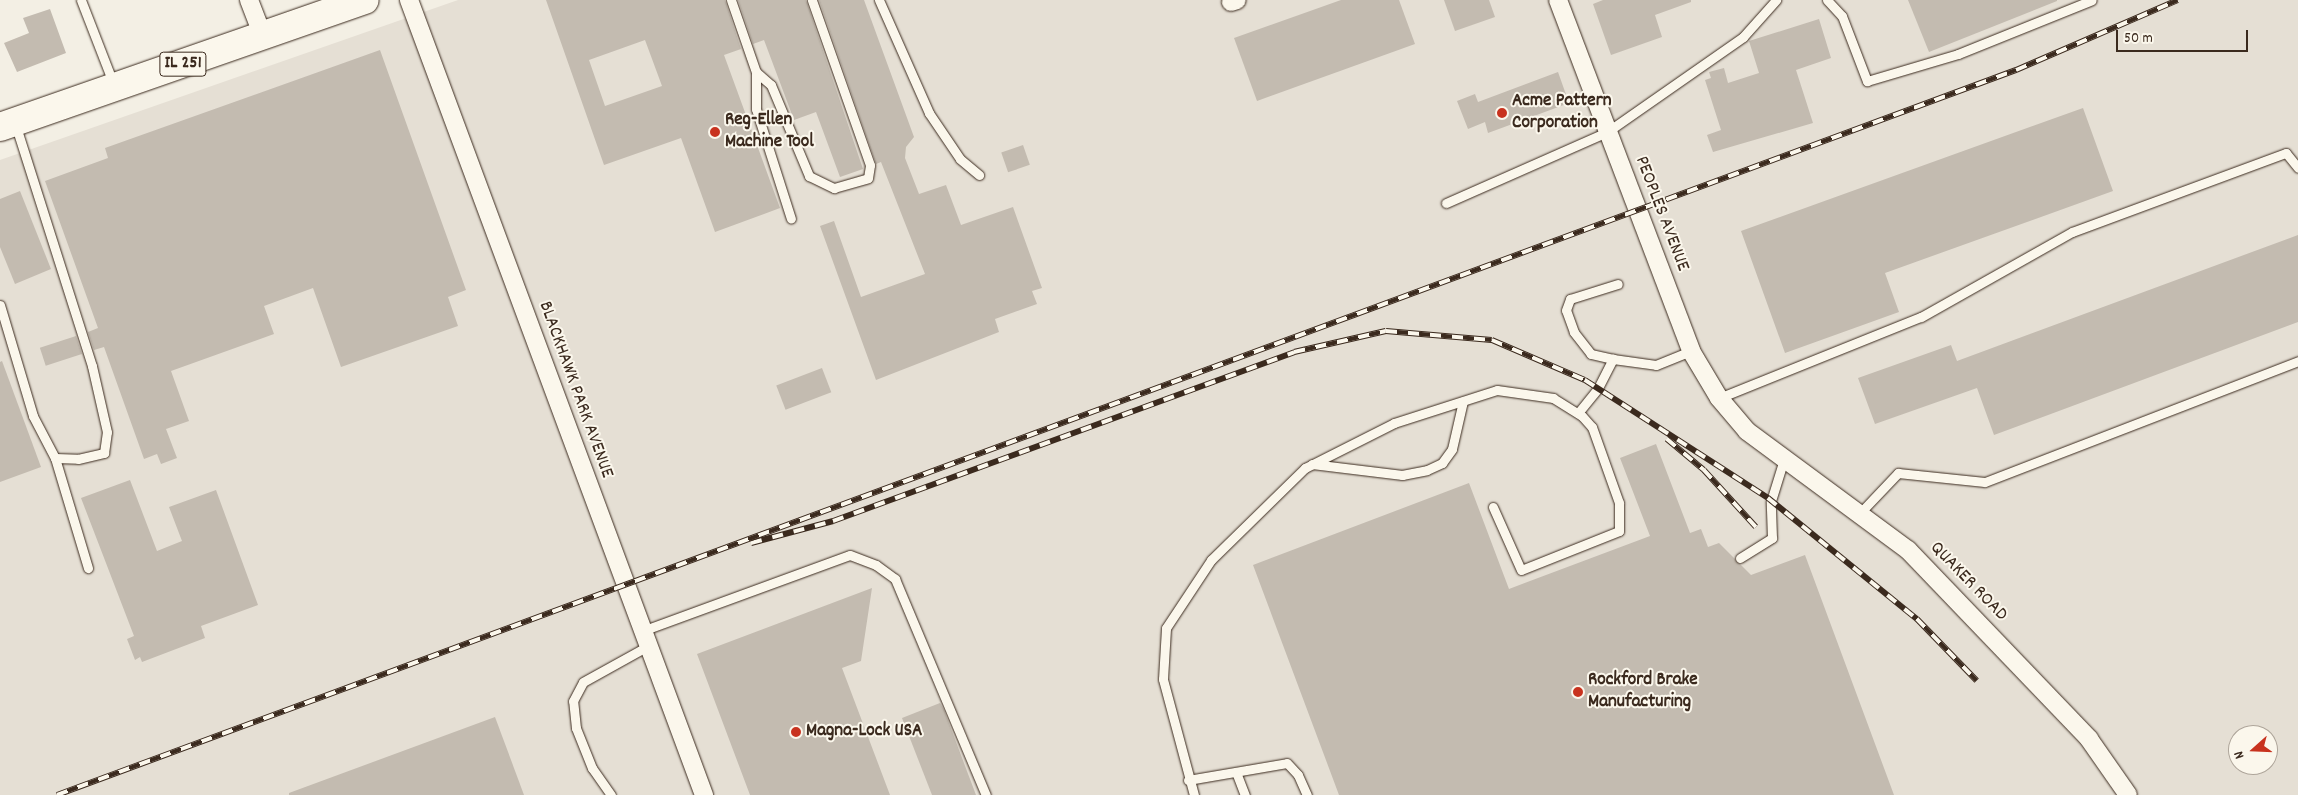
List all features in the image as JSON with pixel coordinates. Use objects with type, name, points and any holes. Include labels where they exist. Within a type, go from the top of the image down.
[{"type":"main road","name":"IL 251","points":[[7,124],[365,0]]},
{"type":"street","points":[[249,0],[263,36]]},
{"type":"street","name":"BLACKHAWK PARK AVENUE","points":[[408,0],[704,795]]},
{"type":"street","name":"PEOPLES AVENUE","points":[[1558,0],[1691,351],[1719,398],[1747,431]]},
{"type":"street","name":"QUAKER ROAD","points":[[1747,431],[1914,557],[2088,739],[2128,795]]},
{"type":"lane","points":[[81,0],[114,87]]},
{"type":"lane","points":[[731,0],[756,72],[756,109],[791,219]]},
{"type":"lane","points":[[756,72],[771,85],[809,176],[834,188],[868,178],[870,164],[812,0]]},
{"type":"lane","points":[[879,0],[929,113],[960,159],[979,175]]},
{"type":"lane","points":[[1446,203],[1607,132],[1742,36],[1776,0]]},
{"type":"lane","points":[[1827,0],[1842,16],[1867,81],[1958,54],[2092,0]]},
{"type":"lane","points":[[7,124],[92,366],[108,432],[104,453],[78,459],[55,458]]},
{"type":"lane","points":[[1719,398],[1921,317],[2072,232],[2286,153],[2298,168]]},
{"type":"lane","points":[[1618,284],[1570,300],[1566,310],[1574,332],[1592,354],[1656,365],[1691,351]]},
{"type":"lane","points":[[0,305],[33,416],[55,458],[88,568]]},
{"type":"lane","points":[[1578,414],[1598,388],[1613,359]]},
{"type":"lane","points":[[1859,514],[1898,473],[1985,482],[2298,361]]},
{"type":"lane","points":[[1194,795],[1188,780],[1163,679],[1166,628],[1211,560],[1312,464],[1394,422],[1497,390],[1553,398],[1578,414],[1592,427],[1619,503],[1619,531],[1521,570],[1493,507]]},
{"type":"lane","points":[[1312,464],[1402,475],[1427,470],[1442,463],[1452,449],[1462,401]]},
{"type":"lane","points":[[1740,558],[1772,538],[1770,506],[1784,459]]},
{"type":"lane","points":[[611,795],[592,768],[576,728],[573,701],[588,678],[645,638],[850,554],[876,565],[896,579],[986,795]]},
{"type":"lane","points":[[1188,780],[1287,763],[1298,776],[1307,795]]},
{"type":"lane","points":[[1236,772],[1245,795]]},
{"type":"shaded area","points":[[458,0],[2298,0],[2298,795],[0,795],[0,160]]},
{"type":"building","name":"Reg-Ellen Machine Tool","points":[[546,0],[725,0],[741,49],[724,55],[780,208],[715,232],[681,138],[604,165]],"holes":[[[645,40],[662,86],[605,106],[589,60]]]},
{"type":"building","points":[[738,0],[806,0],[863,169],[840,177],[816,112],[794,120],[764,40],[753,44]]},
{"type":"building","points":[[819,0],[864,0],[914,137],[906,147],[905,158],[919,194],[946,185],[961,225],[1013,207],[1042,288],[1032,291],[1037,304],[995,319],[999,332],[876,380],[820,226],[834,221],[861,297],[925,274],[881,162],[876,164]]},
{"type":"building","points":[[1341,0],[1399,0],[1415,44],[1257,101],[1234,38]]},
{"type":"building","points":[[1444,0],[1489,0],[1495,17],[1455,31]]},
{"type":"building","points":[[1603,0],[1691,0],[1691,2],[1655,15],[1662,37],[1611,55],[1593,4]]},
{"type":"building","points":[[1908,0],[2057,0],[2057,1],[1929,52]]},
{"type":"building","points":[[50,9],[66,53],[17,72],[4,43],[29,33],[23,18]]},
{"type":"building","points":[[1819,19],[1831,58],[1796,70],[1813,123],[1713,152],[1707,135],[1721,130],[1705,80],[1711,78],[1709,72],[1724,68],[1728,83],[1759,73],[1749,41]]},
{"type":"building","points":[[380,50],[466,290],[448,297],[458,326],[341,367],[313,288],[264,306],[274,334],[171,371],[189,421],[166,429],[177,458],[161,464],[157,454],[144,459],[104,347],[94,350],[88,332],[98,328],[45,181],[108,158],[105,148]]},
{"type":"building","name":"Acme Pattern Corporation","points":[[1558,72],[1569,103],[1488,133],[1485,122],[1468,129],[1457,101],[1475,94],[1478,102]]},
{"type":"building","points":[[2083,108],[2113,191],[1885,273],[1899,312],[1785,353],[1741,231]]},
{"type":"building","points":[[1023,145],[1030,165],[1008,172],[1001,152]]},
{"type":"building","points":[[20,191],[51,269],[15,284],[0,247],[0,199]]},
{"type":"building","points":[[2298,235],[2298,322],[1994,435],[1977,388],[1875,424],[1858,378],[1951,345],[1957,361]]},
{"type":"building","points":[[76,336],[82,354],[46,366],[40,348]]},
{"type":"building","points":[[2,361],[41,467],[0,482],[0,362]]},
{"type":"building","points":[[822,368],[831,392],[786,410],[776,386]]},
{"type":"building","name":"Rockford Brake Manufacturing","points":[[1656,444],[1690,533],[1701,529],[1708,547],[1719,543],[1751,575],[1805,555],[1894,795],[1339,795],[1253,565],[1469,483],[1509,589],[1650,536],[1620,458]]},
{"type":"building","points":[[130,480],[157,551],[182,541],[169,507],[216,490],[258,605],[201,626],[205,638],[142,662],[140,657],[135,660],[127,639],[134,636],[81,498]]},
{"type":"building","name":"Magna-Lock USA","points":[[872,588],[861,661],[842,668],[890,795],[750,795],[697,654]]},
{"type":"building","points":[[940,703],[976,795],[932,795],[902,718]]},
{"type":"building","points":[[495,717],[524,795],[289,795],[289,793]]},
{"type":"railway","points":[[57,795],[2016,70],[2178,0]]},
{"type":"railway","points":[[751,543],[833,521],[1294,352],[1386,331],[1492,340],[1585,380],[1768,498],[1917,619],[1977,681]]},
{"type":"railway","points":[[1667,439],[1704,470],[1756,527]]},
{"type":"place","name":"Acme Pattern Corporation","points":[[1502,113]]},
{"type":"place","name":"Reg-Ellen Machine Tool","points":[[715,132]]},
{"type":"place","name":"Rockford Brake Manufacturing","points":[[1578,692]]},
{"type":"place","name":"Magna-Lock USA","points":[[796,732]]}]
